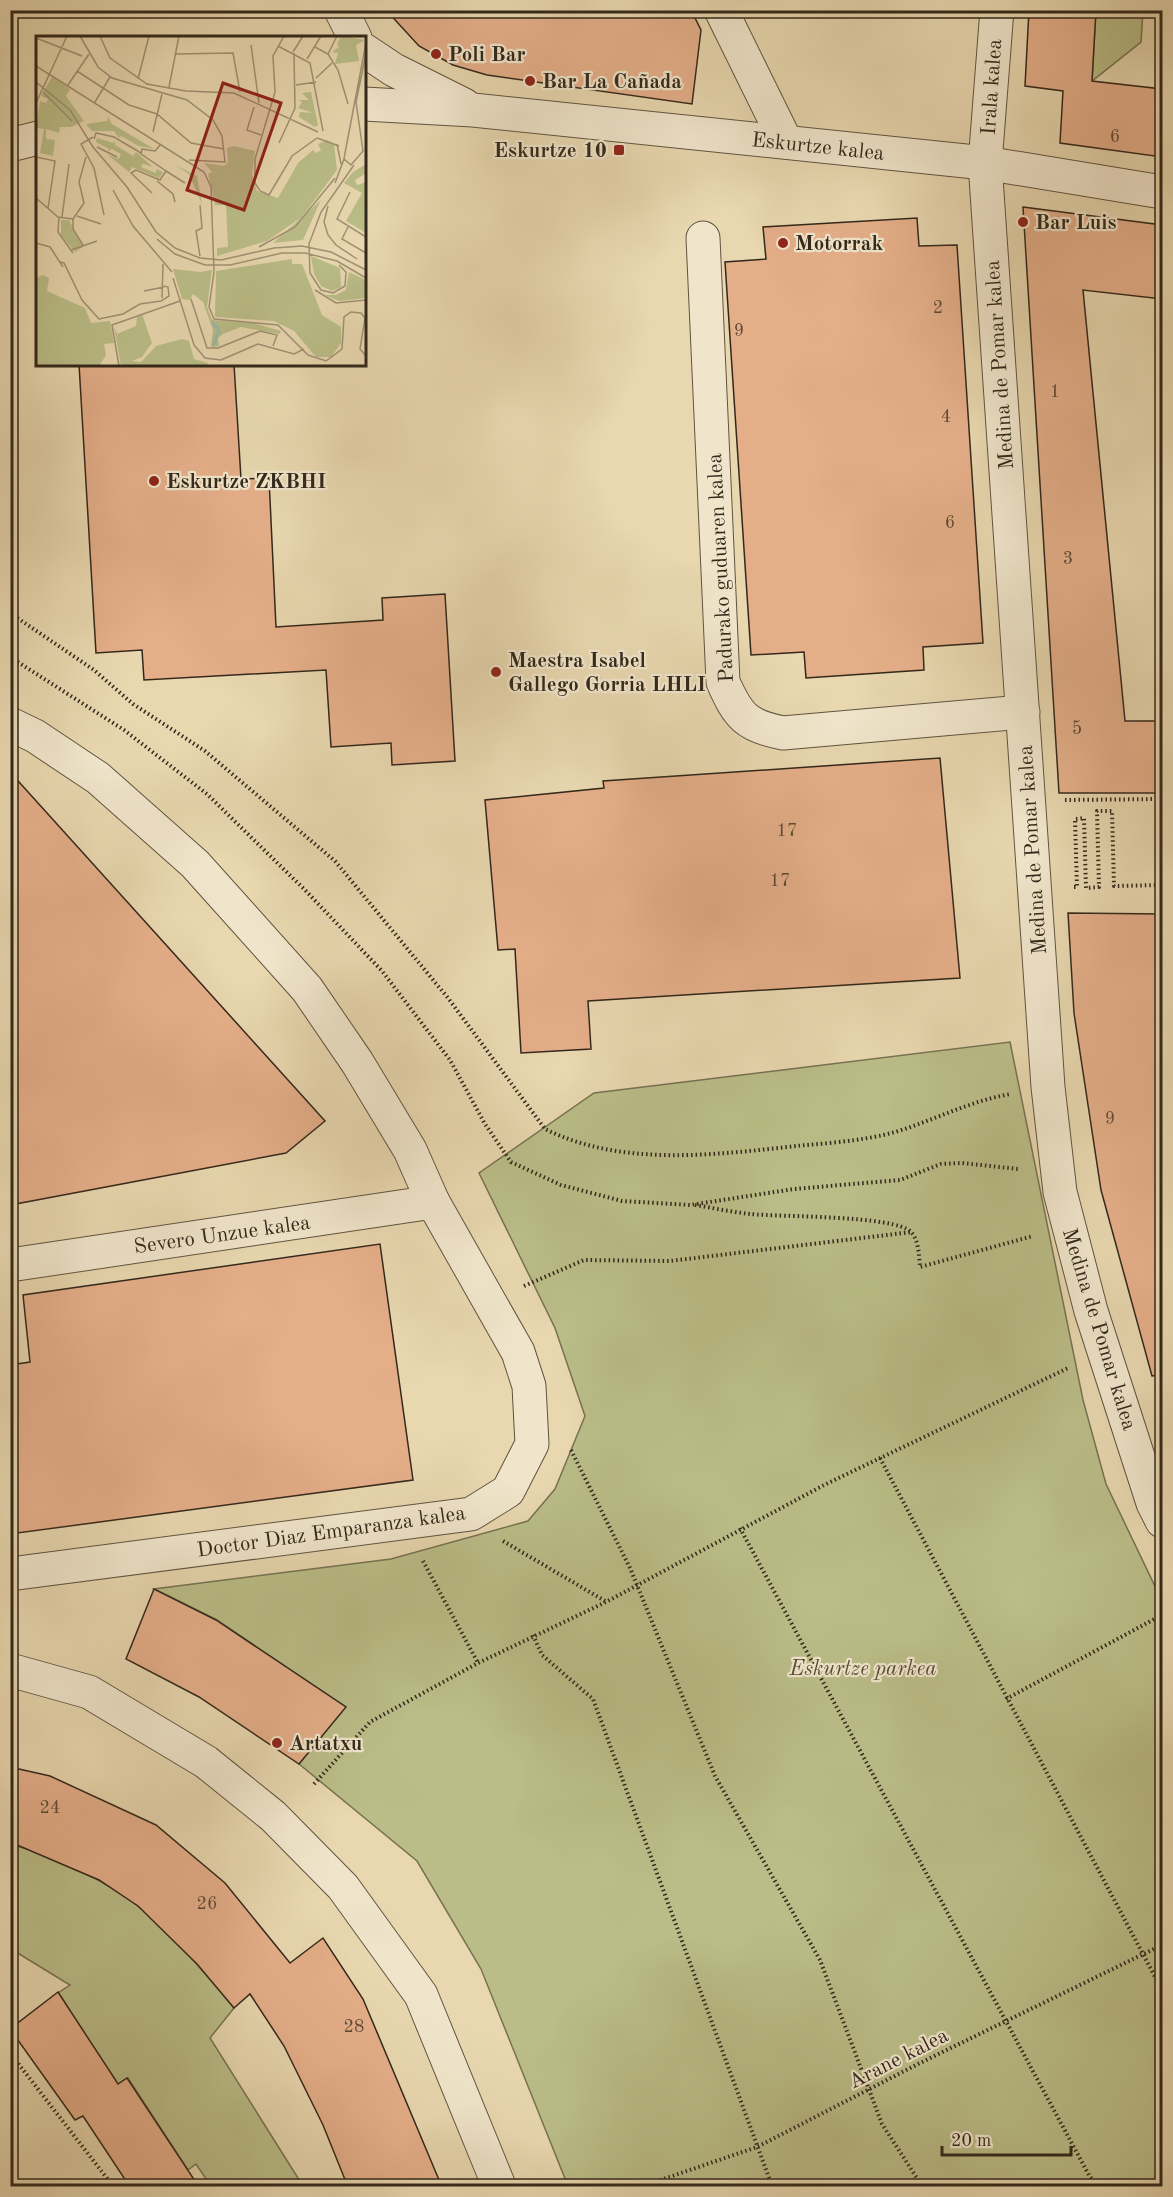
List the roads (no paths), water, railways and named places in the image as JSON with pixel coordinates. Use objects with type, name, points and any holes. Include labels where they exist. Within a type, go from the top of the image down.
[{"type":"street","points":[[341,10],[354,36]]},
{"type":"street","points":[[721,10],[786,142]]},
{"type":"street","name":"Irala kalea","points":[[985,163],[997,10]]},
{"type":"street","name":"Eskurtze kalea","points":[[366,51],[394,70],[473,110]]},
{"type":"street","name":"Eskurtze kalea","points":[[366,104],[473,110],[985,163],[1162,192]]},
{"type":"street","points":[[10,145],[36,138]]},
{"type":"street","name":"Medina de Pomar kalea","points":[[985,163],[1048,1087],[1060,1192],[1090,1311],[1162,1521]]},
{"type":"street","name":"Padurako guduaren kalea","points":[[703,237],[723,682],[734,707],[758,728],[783,733],[1023,712]]},
{"type":"street","name":"Doctor Diaz Emparanza kalea","points":[[10,724],[35,736],[98,778],[195,864],[307,989],[357,1062],[410,1150],[433,1202],[518,1352],[530,1386],[532,1444],[508,1491],[471,1514],[10,1574]]},
{"type":"street","name":"Severo Unzue kalea","points":[[10,1265],[433,1202]]},
{"type":"street","points":[[10,1670],[89,1692],[206,1762],[273,1816],[343,1887],[421,1995],[499,2187]]},
{"type":"place","name":"Poli Bar","points":[[436,54]]},
{"type":"place","name":"Bar La Cañada","points":[[530,81]]},
{"type":"place","name":"Eskurtze 10","points":[[619,150]]},
{"type":"place","name":"Bar Luis","points":[[1023,222]]},
{"type":"place","name":"Motorrak","points":[[783,243]]},
{"type":"place","name":"Eskurtze ZKBHI","points":[[154,481]]},
{"type":"place","name":"Maestra Isabel Gallego Gorria LHLI","points":[[496,672]]},
{"type":"place","name":"Artatxu","points":[[277,1743]]},
{"type":"park label","name":"Eskurtze parkea","points":[[863,1668]]}]
